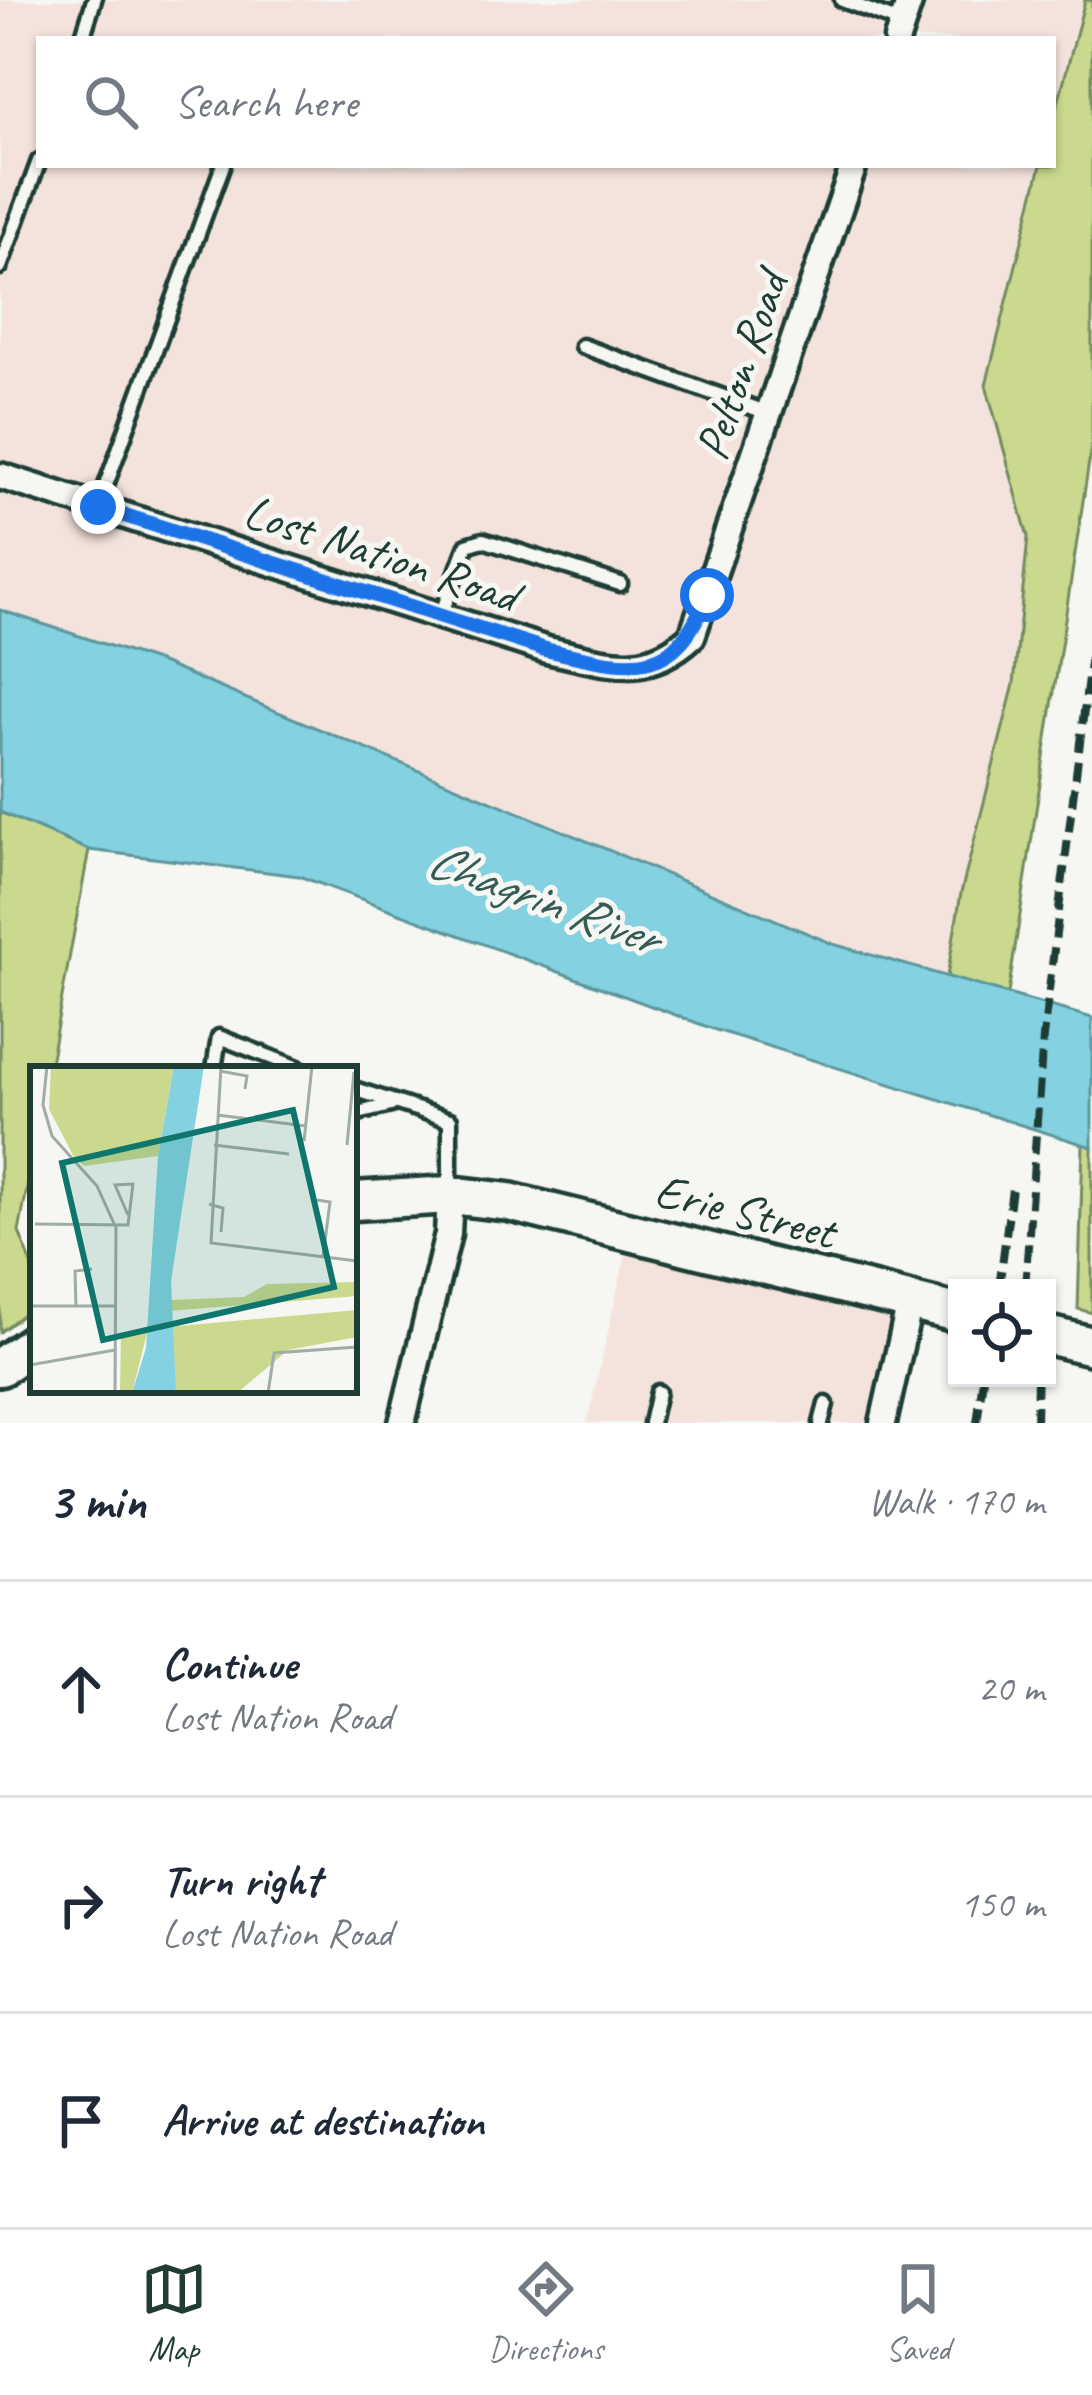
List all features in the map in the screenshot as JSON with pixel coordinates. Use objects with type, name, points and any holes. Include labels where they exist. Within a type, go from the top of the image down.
[{"type":"street","name":"Pelton Road","points":[[707,595],[853,168]]},
{"type":"street","name":"Lost Nation Road","points":[[0,476],[547,650],[645,665],[669,657],[692,635],[707,595]]},
{"type":"street","name":"Erie Street","points":[[357,1201],[450,1195],[509,1202],[948,1311]]},
{"type":"street","points":[[402,1423],[448,1234],[450,1195]]},
{"type":"street","points":[[883,1423],[910,1302]]},
{"type":"street","points":[[1056,1337],[1092,1346]]},
{"type":"street","points":[[0,1367],[30,1346]]},
{"type":"lane","points":[[83,36],[94,0]]},
{"type":"lane","points":[[842,0],[903,21]]},
{"type":"lane","points":[[0,267],[36,168]]},
{"type":"lane","points":[[98,507],[222,168]]},
{"type":"lane","points":[[582,346],[769,413]]},
{"type":"lane","points":[[441,616],[467,545],[483,540],[620,584]]},
{"type":"lane","points":[[214,1066],[219,1037],[294,1066]]},
{"type":"lane","points":[[357,1090],[450,1120],[450,1195]]},
{"type":"lane","points":[[357,1113],[392,1104]]},
{"type":"lane","points":[[651,1423],[658,1392]]},
{"type":"lane","points":[[821,1423],[826,1404]]},
{"type":"shaded area","points":[[0,0],[1092,0],[1092,442],[1008,994],[833,944],[159,662],[0,610]]},
{"type":"shaded area","points":[[629,1240],[900,1308],[871,1423],[587,1423]]},
{"type":"green space","points":[[1085,0],[1092,0],[1092,442],[1008,994],[947,977],[961,893],[1014,684],[1028,537],[986,385],[1040,168],[1056,168],[1056,111]]},
{"type":"green space","points":[[0,812],[89,850],[50,1066],[30,1066],[30,1172],[19,1232],[30,1260],[30,1309],[0,1332]]},
{"type":"green space","points":[[1083,1144],[1092,1147],[1092,1313],[1078,1309]]},
{"type":"water","name":"Chagrin River","points":[[0,610],[159,662],[833,944],[1092,1018],[1092,1147],[716,1030],[299,876],[89,850],[0,812]]},
{"type":"railway","points":[[1026,1279],[1043,1037],[1092,647]]},
{"type":"railway","points":[[1000,1279],[1013,1181]]},
{"type":"railway","points":[[977,1423],[982,1387]]},
{"type":"railway","points":[[1036,1423],[1037,1387]]},
{"type":"route","points":[[98,507],[547,650],[617,664],[645,665],[669,657],[692,635],[707,595]]}]
